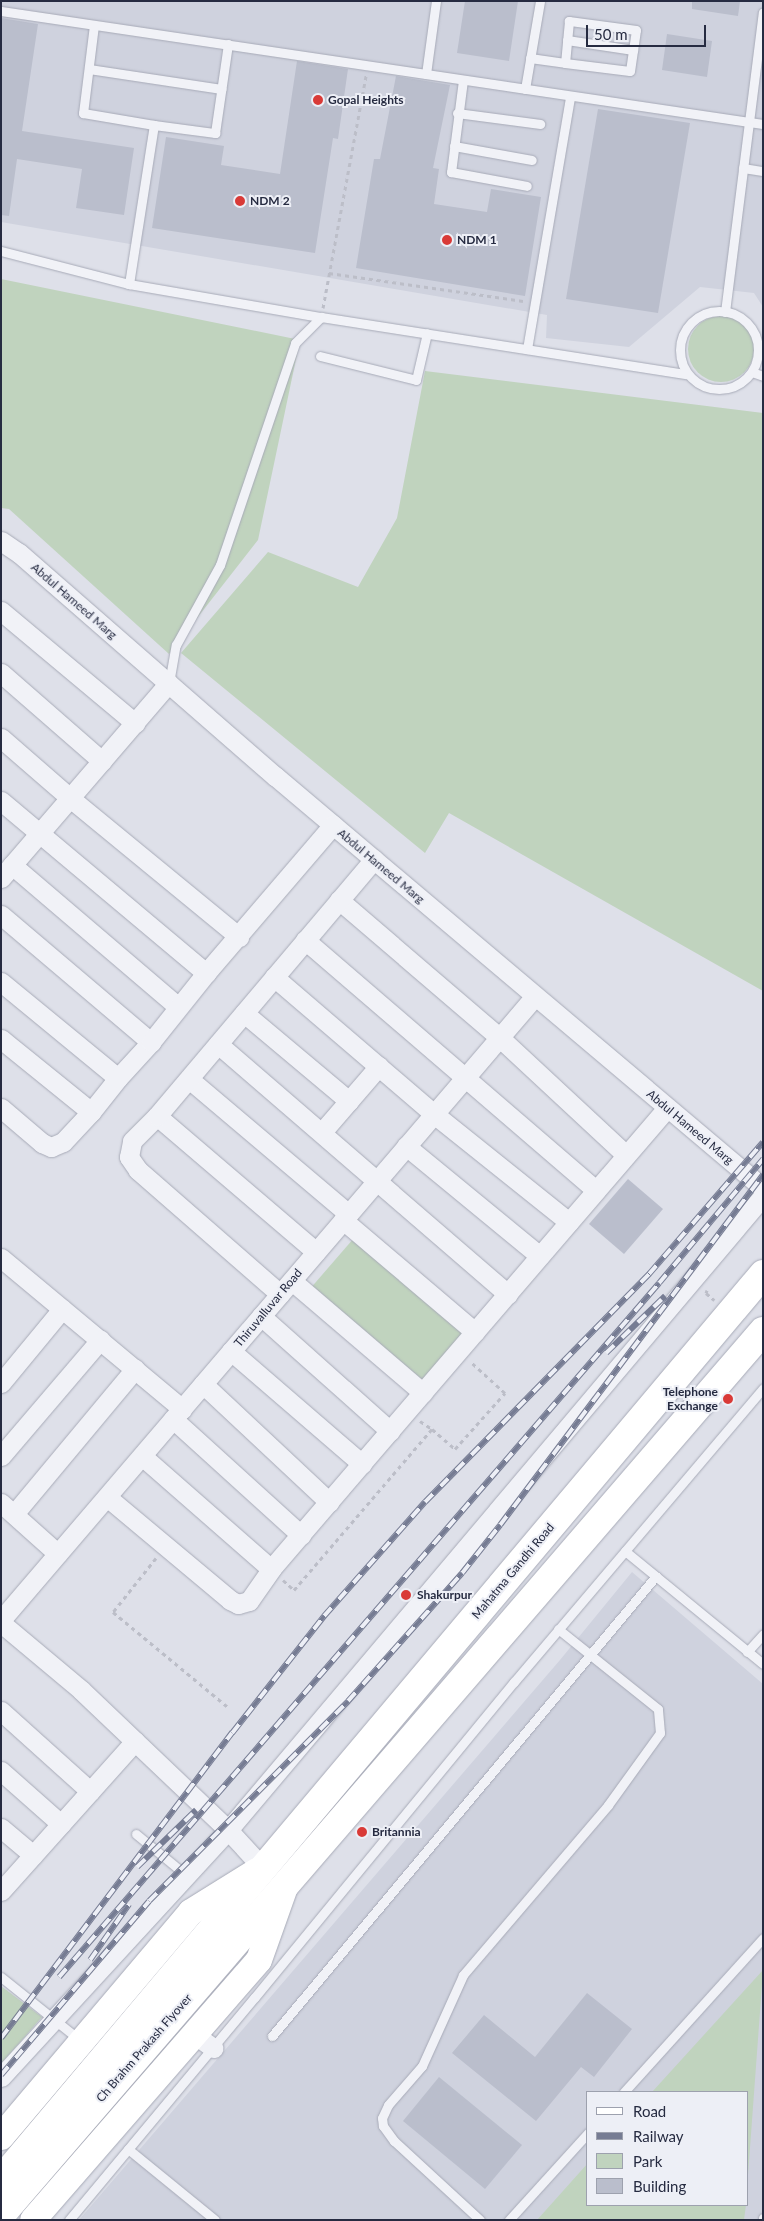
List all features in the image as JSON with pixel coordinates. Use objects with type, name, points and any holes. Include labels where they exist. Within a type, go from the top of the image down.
[{"type":"main road","name":"Mahatma Gandhi Road","points":[[263,1868],[763,1274]]},
{"type":"main road","points":[[287,1882],[763,1331]]},
{"type":"main road","name":"Ch Brahm Prakash Flyover","points":[[1,2215],[230,1929],[263,1868]]},
{"type":"main road","name":"Ch Brahm Prakash Flyover","points":[[1,2180],[230,1929],[287,1882]]},
{"type":"street","name":"Abdul Hameed Marg","points":[[1,541],[19,553],[333,825],[763,1188]]},
{"type":"street","points":[[1,611],[135,723]]},
{"type":"street","points":[[1,674],[102,761]]},
{"type":"street","points":[[169,683],[7,872],[178,1007]]},
{"type":"street","points":[[1,738],[70,798],[239,937]]},
{"type":"street","points":[[1,801],[206,973]]},
{"type":"street","points":[[1,1108],[42,1143],[51,1147],[63,1142],[92,1112],[206,973],[239,937],[333,825]]},
{"type":"street","points":[[374,859],[157,1116],[132,1141],[129,1157],[138,1170],[286,1288],[423,1393]]},
{"type":"street","points":[[339,900],[500,1037],[626,1155]]},
{"type":"street","points":[[1,915],[151,1042]]},
{"type":"street","points":[[306,940],[596,1190]]},
{"type":"street","points":[[274,977],[434,1114],[569,1222]]},
{"type":"street","points":[[1,982],[118,1078]]},
{"type":"street","name":"Thiruvalluvar Road","points":[[1,1622],[535,996]]},
{"type":"street","points":[[244,1012],[349,1101]]},
{"type":"street","points":[[1,1039],[92,1112]]},
{"type":"street","points":[[218,1044],[508,1294]]},
{"type":"street","points":[[322,1132],[379,1066]]},
{"type":"street","points":[[188,1079],[475,1332]]},
{"type":"street","points":[[107,1497],[230,1600],[238,1604],[249,1602],[272,1569],[667,1108]]},
{"type":"street","points":[[157,1116],[316,1252]]},
{"type":"street","points":[[406,1146],[540,1256]]},
{"type":"street","points":[[1,2077],[228,1830],[763,1196]]},
{"type":"street","points":[[1,1258],[135,1369],[301,1535]]},
{"type":"street","points":[[5,1370],[62,1309]]},
{"type":"street","points":[[261,1316],[390,1431]]},
{"type":"street","points":[[1,1456],[100,1340]]},
{"type":"street","points":[[231,1351],[362,1464]]},
{"type":"street","points":[[58,1554],[8,1509],[135,1369]]},
{"type":"street","points":[[204,1384],[329,1502]]},
{"type":"street","points":[[142,1456],[272,1569]]},
{"type":"street","points":[[1,1622],[81,1690],[228,1830],[263,1868],[191,1912],[1,2136]]},
{"type":"street","points":[[1,1711],[90,1791]]},
{"type":"street","points":[[1,1891],[135,1742]]},
{"type":"street","points":[[1,1771],[61,1824]]},
{"type":"street","points":[[1,1828],[33,1855]]},
{"type":"street","points":[[33,2220],[204,2041],[259,1960],[287,1882]]},
{"type":"lane","points":[[426,74],[436,1]]},
{"type":"lane","points":[[525,90],[540,1]]},
{"type":"lane","points":[[1,12],[763,124]]},
{"type":"lane","points":[[725,312],[763,12]]},
{"type":"lane","points":[[530,58],[565,63],[630,71],[636,30],[569,21],[565,63]]},
{"type":"lane","points":[[94,25],[84,113],[154,125],[215,133],[228,44]]},
{"type":"lane","points":[[567,40],[633,50]]},
{"type":"lane","points":[[88,69],[221,89]]},
{"type":"lane","points":[[463,80],[457,113],[451,172],[527,186]]},
{"type":"lane","points":[[527,349],[570,97]]},
{"type":"lane","points":[[457,113],[540,124]]},
{"type":"lane","points":[[129,284],[154,125]]},
{"type":"lane","points":[[454,146],[532,160]]},
{"type":"lane","points":[[743,168],[763,171]]},
{"type":"lane","points":[[1,251],[129,284],[321,317],[687,374]]},
{"type":"lane","points":[[710,312],[725,312],[741,318],[751,327],[757,342],[758,356],[752,372],[742,382],[728,389],[713,389],[697,383],[687,374],[681,360],[680,344],[684,333],[696,319],[710,312]]},
{"type":"lane","points":[[169,683],[176,645],[220,565],[295,343],[321,317]]},
{"type":"lane","points":[[320,356],[416,380],[427,333]]},
{"type":"lane","points":[[752,372],[763,376]]},
{"type":"lane","points":[[69,2220],[128,2149],[204,2041],[763,1388]]},
{"type":"lane","points":[[625,1551],[763,1664]]},
{"type":"lane","points":[[272,2036],[656,1576]]},
{"type":"lane","points":[[480,2220],[394,2141],[383,2126],[382,2118],[388,2105],[422,2066],[463,1975],[608,1805],[660,1734],[658,1709],[558,1629]]},
{"type":"lane","points":[[747,1652],[763,1634]]},
{"type":"lane","points":[[136,1834],[186,1875]]},
{"type":"lane","points":[[625,2091],[763,1938]]},
{"type":"lane","points":[[1,1977],[81,2042]]},
{"type":"lane","points":[[509,2220],[586,2134]]},
{"type":"lane","points":[[128,2149],[215,2220]]},
{"type":"path","points":[[321,317],[368,65]]},
{"type":"path","points":[[329,273],[535,303]]},
{"type":"path","points":[[272,1569],[294,1590],[432,1429],[455,1449],[505,1392],[458,1351]]},
{"type":"path","points":[[166,1546],[113,1612],[229,1708]]},
{"type":"shaded area","points":[[1,1],[763,1],[763,307],[754,293],[700,287],[629,347],[546,338],[547,315],[1,222]]},
{"type":"shaded area","points":[[632,1572],[763,1684],[763,2220],[79,2220],[560,1660]]},
{"type":"green space","points":[[1,279],[300,340],[258,540],[169,654],[9,509],[1,508]]},
{"type":"green space","points":[[714,316],[728,316],[740,321],[749,330],[754,342],[752,362],[745,373],[728,382],[714,382],[702,377],[693,368],[688,356],[688,342],[693,330],[702,321]]},
{"type":"green space","points":[[425,371],[763,413],[763,991],[449,813],[425,853],[181,653],[268,552],[358,587],[397,518]]},
{"type":"green space","points":[[354,1238],[464,1333],[420,1384],[309,1290]]},
{"type":"green space","points":[[763,1970],[749,2161],[749,2091],[653,2091]]},
{"type":"green space","points":[[1,1986],[42,2017],[1,2064]]},
{"type":"green space","points":[[586,2165],[586,2206],[746,2206],[744,2220],[537,2220]]},
{"type":"building","points":[[465,1],[518,1],[509,61],[457,53]]},
{"type":"building","points":[[692,1],[740,1],[738,16],[692,9]]},
{"type":"building","points":[[1,18],[38,24],[22,131],[134,148],[124,215],[76,208],[82,169],[17,159],[9,216],[1,215]]},
{"type":"building","points":[[667,34],[712,41],[707,77],[662,70]]},
{"type":"building","name":"NDM 2","points":[[297,61],[348,69],[338,139],[333,138],[315,253],[152,228],[166,137],[224,146],[221,165],[280,174]]},
{"type":"building","name":"NDM 1","points":[[396,76],[450,85],[433,168],[439,169],[434,204],[487,212],[491,189],[541,197],[525,296],[356,268],[374,159],[380,159]]},
{"type":"building","points":[[598,109],[690,123],[658,313],[566,299]]},
{"type":"building","points":[[628,1179],[663,1209],[624,1254],[589,1224]]},
{"type":"building","points":[[587,1993],[632,2029],[594,2077],[581,2067],[536,2121],[452,2053],[484,2015],[535,2057]]},
{"type":"building","points":[[439,2077],[522,2145],[485,2189],[403,2121]]},
{"type":"railway","points":[[1,2038],[232,1733],[324,1616],[425,1502],[649,1274],[763,1142]]},
{"type":"railway","points":[[59,1977],[659,1283],[763,1159]]},
{"type":"railway","points":[[1,2075],[149,1901],[348,1701],[462,1573],[763,1175]]},
{"type":"railway","points":[[606,1353],[665,1296]]},
{"type":"railway","points":[[137,1867],[196,1810]]},
{"type":"railway","points":[[90,1960],[129,1904]]},
{"type":"place","name":"Gopal Heights","points":[[318,100]]},
{"type":"place","name":"NDM 2","points":[[240,201]]},
{"type":"place","name":"NDM 1","points":[[447,240]]},
{"type":"place","name":"Telephone Exchange","points":[[728,1399]]},
{"type":"place","name":"Shakurpur","points":[[406,1595]]},
{"type":"place","name":"Britannia","points":[[362,1832]]}]
